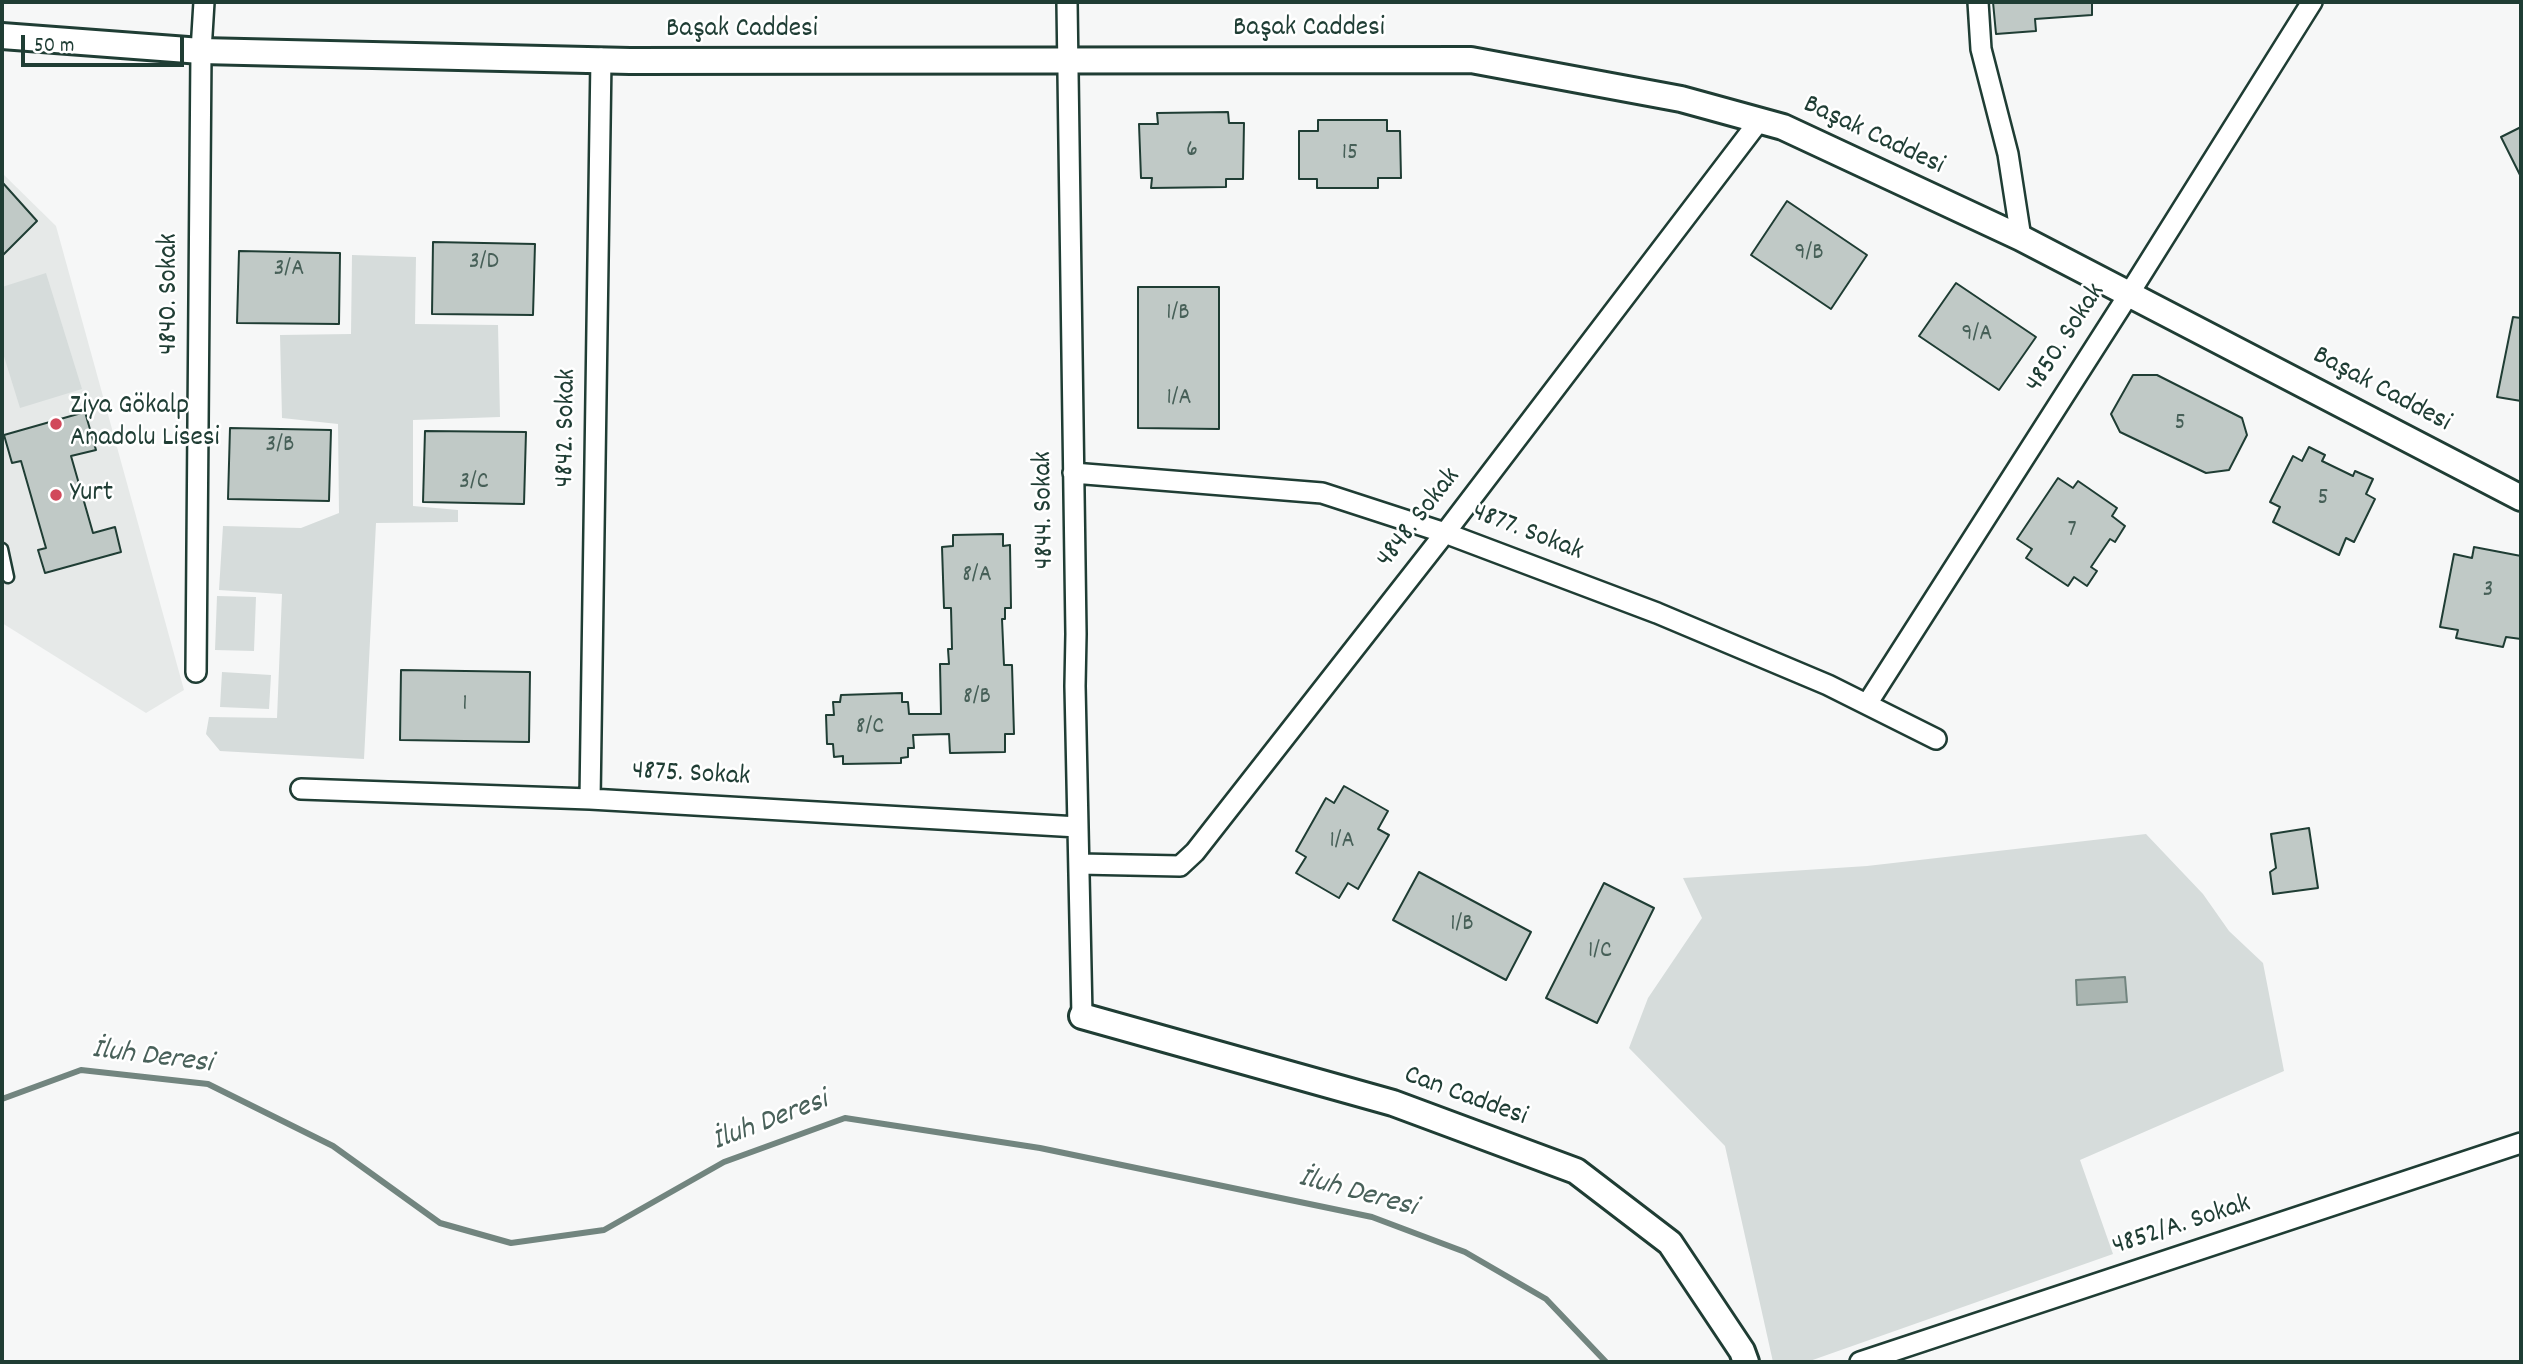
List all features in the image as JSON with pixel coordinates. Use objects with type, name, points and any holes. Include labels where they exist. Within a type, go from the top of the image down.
[{"type":"street","name":"4840. Sokak","points":[[196,672],[201,51],[204,2]]},
{"type":"street","name":"4844. Sokak","points":[[1067,2],[1082,1016]]},
{"type":"street","points":[[1978,2],[1981,49],[2008,154],[2021,238]]},
{"type":"street","name":"4850. Sokak","points":[[1867,704],[2312,2]]},
{"type":"street","name":"Başak Caddesi","points":[[2,36],[201,51],[601,58],[630,61],[1471,60],[1681,99],[1783,127],[2021,238],[2521,498]]},
{"type":"street","name":"4842. Sokak","points":[[590,799],[601,58]]},
{"type":"street","name":"4848. Sokak","points":[[1079,864],[1180,866],[1195,852],[1446,533],[1759,121]]},
{"type":"street","name":"4877. Sokak","points":[[1073,473],[1322,493],[1446,533],[1657,612],[1828,685],[1936,739]]},
{"type":"street","name":"4875. Sokak","points":[[301,789],[590,799],[1078,827]]},
{"type":"street","name":"Can Caddesi","points":[[1082,1016],[1393,1103],[1576,1171],[1670,1243],[1742,1351],[1746,1362]]},
{"type":"street","name":"4852/A. Sokak","points":[[1860,1362],[2521,1143]]},
{"type":"lane","points":[[2,549],[8,578]]},
{"type":"shaded area","name":"Ziya Gökalp Anadolu Lisesi","points":[[2,173],[56,226],[184,690],[146,713],[2,623]]},
{"type":"shaded area","points":[[352,255],[416,257],[415,324],[498,325],[500,417],[413,420],[413,506],[458,510],[458,522],[376,523],[364,759],[220,751],[206,734],[209,717],[277,718],[282,594],[219,590],[223,526],[301,528],[339,513],[338,424],[282,418],[280,335],[351,334]]},
{"type":"shaded area","points":[[46,273],[82,389],[20,408],[2,350],[2,287]]},
{"type":"shaded area","points":[[217,596],[256,597],[254,651],[215,650]]},
{"type":"shaded area","points":[[222,672],[271,675],[269,709],[220,707]]},
{"type":"shaded area","points":[[2146,834],[2203,894],[2229,931],[2263,963],[2284,1071],[2080,1160],[2113,1254],[1807,1362],[1773,1362],[1725,1146],[1629,1048],[1648,998],[1702,918],[1683,878],[1867,866]]},
{"type":"shaded area","points":[[2125,977],[2127,1002],[2077,1005],[2076,980]]},
{"type":"building","points":[[1993,2],[2092,2],[2092,15],[2035,19],[2036,31],[1996,34]]},
{"type":"building","points":[[1228,112],[1229,123],[1244,123],[1243,179],[1226,179],[1226,187],[1151,188],[1152,178],[1141,178],[1139,124],[1158,124],[1157,113]]},
{"type":"building","points":[[1318,120],[1387,120],[1387,131],[1400,131],[1401,178],[1378,178],[1378,188],[1317,188],[1317,179],[1299,179],[1299,131],[1318,131]]},
{"type":"building","points":[[2521,127],[2521,177],[2501,137]]},
{"type":"building","points":[[2,182],[37,221],[2,256]]},
{"type":"building","points":[[1787,201],[1867,255],[1831,309],[1751,255]]},
{"type":"building","points":[[433,242],[535,244],[533,315],[432,314]]},
{"type":"building","points":[[239,251],[340,253],[339,324],[237,323]]},
{"type":"building","points":[[1956,283],[2036,337],[1999,390],[1919,336]]},
{"type":"building","points":[[1138,287],[1219,287],[1219,429],[1138,428]]},
{"type":"building","points":[[2513,317],[2521,318],[2521,401],[2497,397]]},
{"type":"building","points":[[2133,375],[2157,375],[2242,418],[2247,435],[2229,470],[2206,473],[2120,432],[2111,414]]},
{"type":"building","name":"Yurt","points":[[85,412],[96,450],[71,456],[93,533],[115,527],[121,552],[45,573],[38,550],[46,548],[21,461],[12,463],[4,435]]},
{"type":"building","points":[[230,428],[331,430],[329,501],[228,499]]},
{"type":"building","points":[[425,431],[526,432],[524,504],[423,502]]},
{"type":"building","points":[[2309,447],[2325,455],[2322,461],[2353,476],[2355,471],[2373,479],[2366,494],[2375,499],[2354,542],[2346,538],[2339,555],[2273,522],[2280,507],[2270,502],[2293,456],[2302,461]]},
{"type":"building","points":[[2058,478],[2073,488],[2078,481],[2117,508],[2112,516],[2125,526],[2115,542],[2110,539],[2091,567],[2097,571],[2087,586],[2074,577],[2068,586],[2026,558],[2032,549],[2017,539]]},
{"type":"building","points":[[1003,534],[1003,546],[1010,545],[1011,608],[1005,608],[1005,619],[1002,619],[1004,665],[1012,665],[1014,734],[1005,734],[1005,752],[950,753],[949,734],[913,735],[914,748],[908,748],[908,757],[901,758],[901,763],[843,764],[843,756],[834,757],[833,744],[827,744],[826,715],[834,715],[833,702],[840,702],[841,695],[902,693],[902,702],[908,702],[909,714],[941,714],[940,664],[949,664],[948,649],[952,649],[951,608],[944,608],[942,547],[953,546],[953,535]]},
{"type":"building","points":[[2474,547],[2521,556],[2521,639],[2506,637],[2503,647],[2456,638],[2458,630],[2440,627],[2454,554],[2472,558]]},
{"type":"building","points":[[401,670],[530,672],[529,742],[400,740]]},
{"type":"building","points":[[1344,786],[1388,811],[1378,829],[1389,835],[1358,889],[1348,883],[1339,898],[1296,873],[1306,857],[1296,851],[1326,798],[1334,803]]},
{"type":"building","points":[[2309,828],[2318,888],[2273,894],[2270,872],[2276,868],[2271,834]]},
{"type":"building","points":[[1419,872],[1531,932],[1506,980],[1393,920]]},
{"type":"building","points":[[1604,883],[1654,908],[1597,1023],[1546,998]]},
{"type":"waterway","name":"İluh Deresi","points":[[2,1099],[81,1070],[208,1084],[333,1146],[440,1223],[511,1243],[604,1230],[724,1162],[845,1118],[1040,1148],[1372,1217],[1465,1252],[1546,1299],[1606,1362]]},
{"type":"place","name":"Ziya Gökalp Anadolu Lisesi","points":[[56,424]]},
{"type":"place","name":"Yurt","points":[[56,495]]}]
